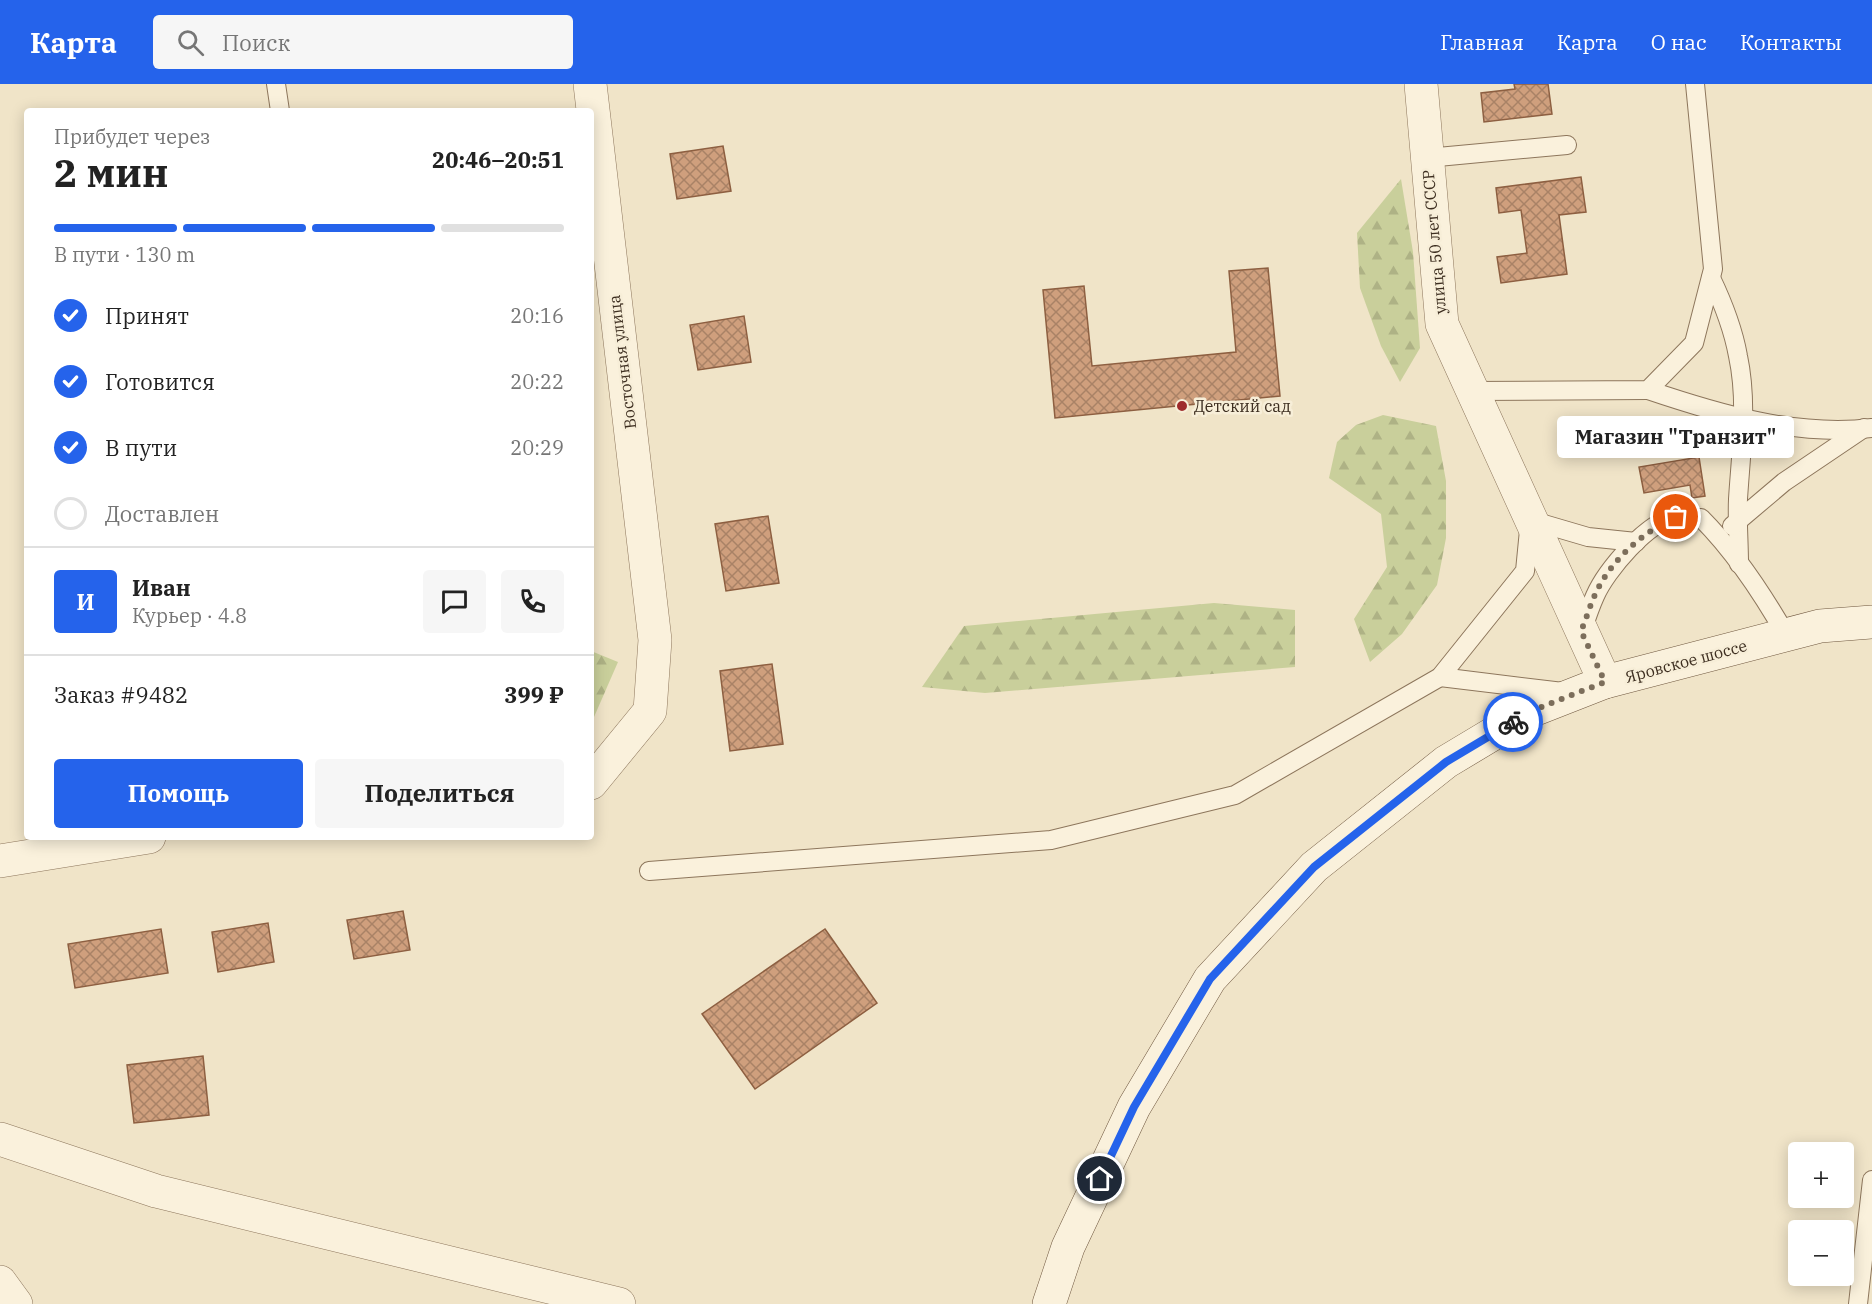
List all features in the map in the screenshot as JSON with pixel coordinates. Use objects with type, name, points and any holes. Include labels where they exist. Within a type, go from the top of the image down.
[{"type":"street","name":"Восточная улица","points":[[590,84],[593,108]]},
{"type":"street","name":"улица 50 лет СССР","points":[[1422,84],[1442,324],[1605,682]]},
{"type":"street","name":"Восточная улица","points":[[594,118],[655,640],[651,711],[594,779]]},
{"type":"street","name":"Яровское шоссе","points":[[1049,1304],[1068,1247],[1134,1107],[1210,979],[1314,867],[1446,762],[1531,711],[1605,682],[1820,626],[1872,622]]},
{"type":"street","points":[[0,861],[130,840]]},
{"type":"street","points":[[0,1139],[156,1191],[619,1304]]},
{"type":"street","points":[[0,1282],[16,1304]]},
{"type":"lane","points":[[276,84],[280,108]]},
{"type":"lane","points":[[1648,390],[1694,343],[1713,269],[1695,84]]},
{"type":"lane","points":[[1427,158],[1568,145]]},
{"type":"lane","points":[[1711,278],[1727,314],[1739,357],[1743,400],[1738,520],[1739,564]]},
{"type":"lane","points":[[1472,390],[1648,390],[1743,419],[1801,429],[1869,426]]},
{"type":"lane","points":[[1720,538],[1784,482],[1869,426]]},
{"type":"lane","points":[[650,871],[1051,840],[1235,795],[1440,676],[1525,572],[1524,506],[1588,537],[1636,542]]},
{"type":"lane","points":[[1581,631],[1595,594],[1614,566],[1636,542],[1657,525],[1676,517],[1701,518],[1720,538],[1763,594],[1786,635]]},
{"type":"lane","points":[[1440,676],[1575,694]]},
{"type":"lane","points":[[1858,1304],[1872,1180]]},
{"type":"green space","points":[[1401,179],[1413,252],[1420,348],[1400,382],[1381,346],[1360,288],[1357,233]]},
{"type":"green space","points":[[1383,415],[1436,426],[1446,481],[1446,538],[1437,585],[1402,634],[1370,662],[1354,619],[1387,567],[1381,514],[1329,478],[1337,442],[1356,425]]},
{"type":"green space","points":[[1214,603],[1295,610],[1295,667],[985,693],[922,687],[964,626]]},
{"type":"green space","points":[[594,652],[618,662],[594,717]]},
{"type":"building","points":[[1514,84],[1548,84],[1552,114],[1484,122],[1481,93],[1515,89]]},
{"type":"building","points":[[723,146],[731,191],[677,199],[670,154]]},
{"type":"building","points":[[1581,177],[1586,212],[1559,215],[1567,274],[1501,283],[1497,257],[1527,253],[1521,210],[1499,213],[1496,188]]},
{"type":"building","points":[[1268,268],[1280,396],[1055,418],[1043,290],[1084,286],[1092,366],[1236,352],[1229,271]]},
{"type":"building","points":[[744,316],[751,362],[698,370],[690,325]]},
{"type":"building","points":[[1699,457],[1705,496],[1692,498],[1690,485],[1644,493],[1639,467]]},
{"type":"building","points":[[768,516],[779,583],[726,591],[715,524]]},
{"type":"building","points":[[772,664],[783,744],[730,751],[720,671]]},
{"type":"building","points":[[403,911],[410,950],[354,959],[347,920]]},
{"type":"building","points":[[268,923],[274,962],[218,972],[212,932]]},
{"type":"building","points":[[161,929],[168,973],[75,988],[68,944]]},
{"type":"building","points":[[825,929],[877,1003],[755,1089],[702,1014]]},
{"type":"building","points":[[203,1056],[209,1115],[134,1123],[127,1065]]},
{"type":"way so far","points":[[1513,722],[1531,711],[1605,682],[1581,631],[1595,594],[1614,566],[1636,542],[1657,525],[1676,517]]},
{"type":"place","name":"Детский сад","points":[[1182,406]]},
{"type":"place","name":"Магазин \"Транзит\"","points":[[1676,517]]},
{"type":"route","points":[[1100,1179],[1134,1107],[1210,979],[1314,867],[1446,762],[1513,722]]}]
